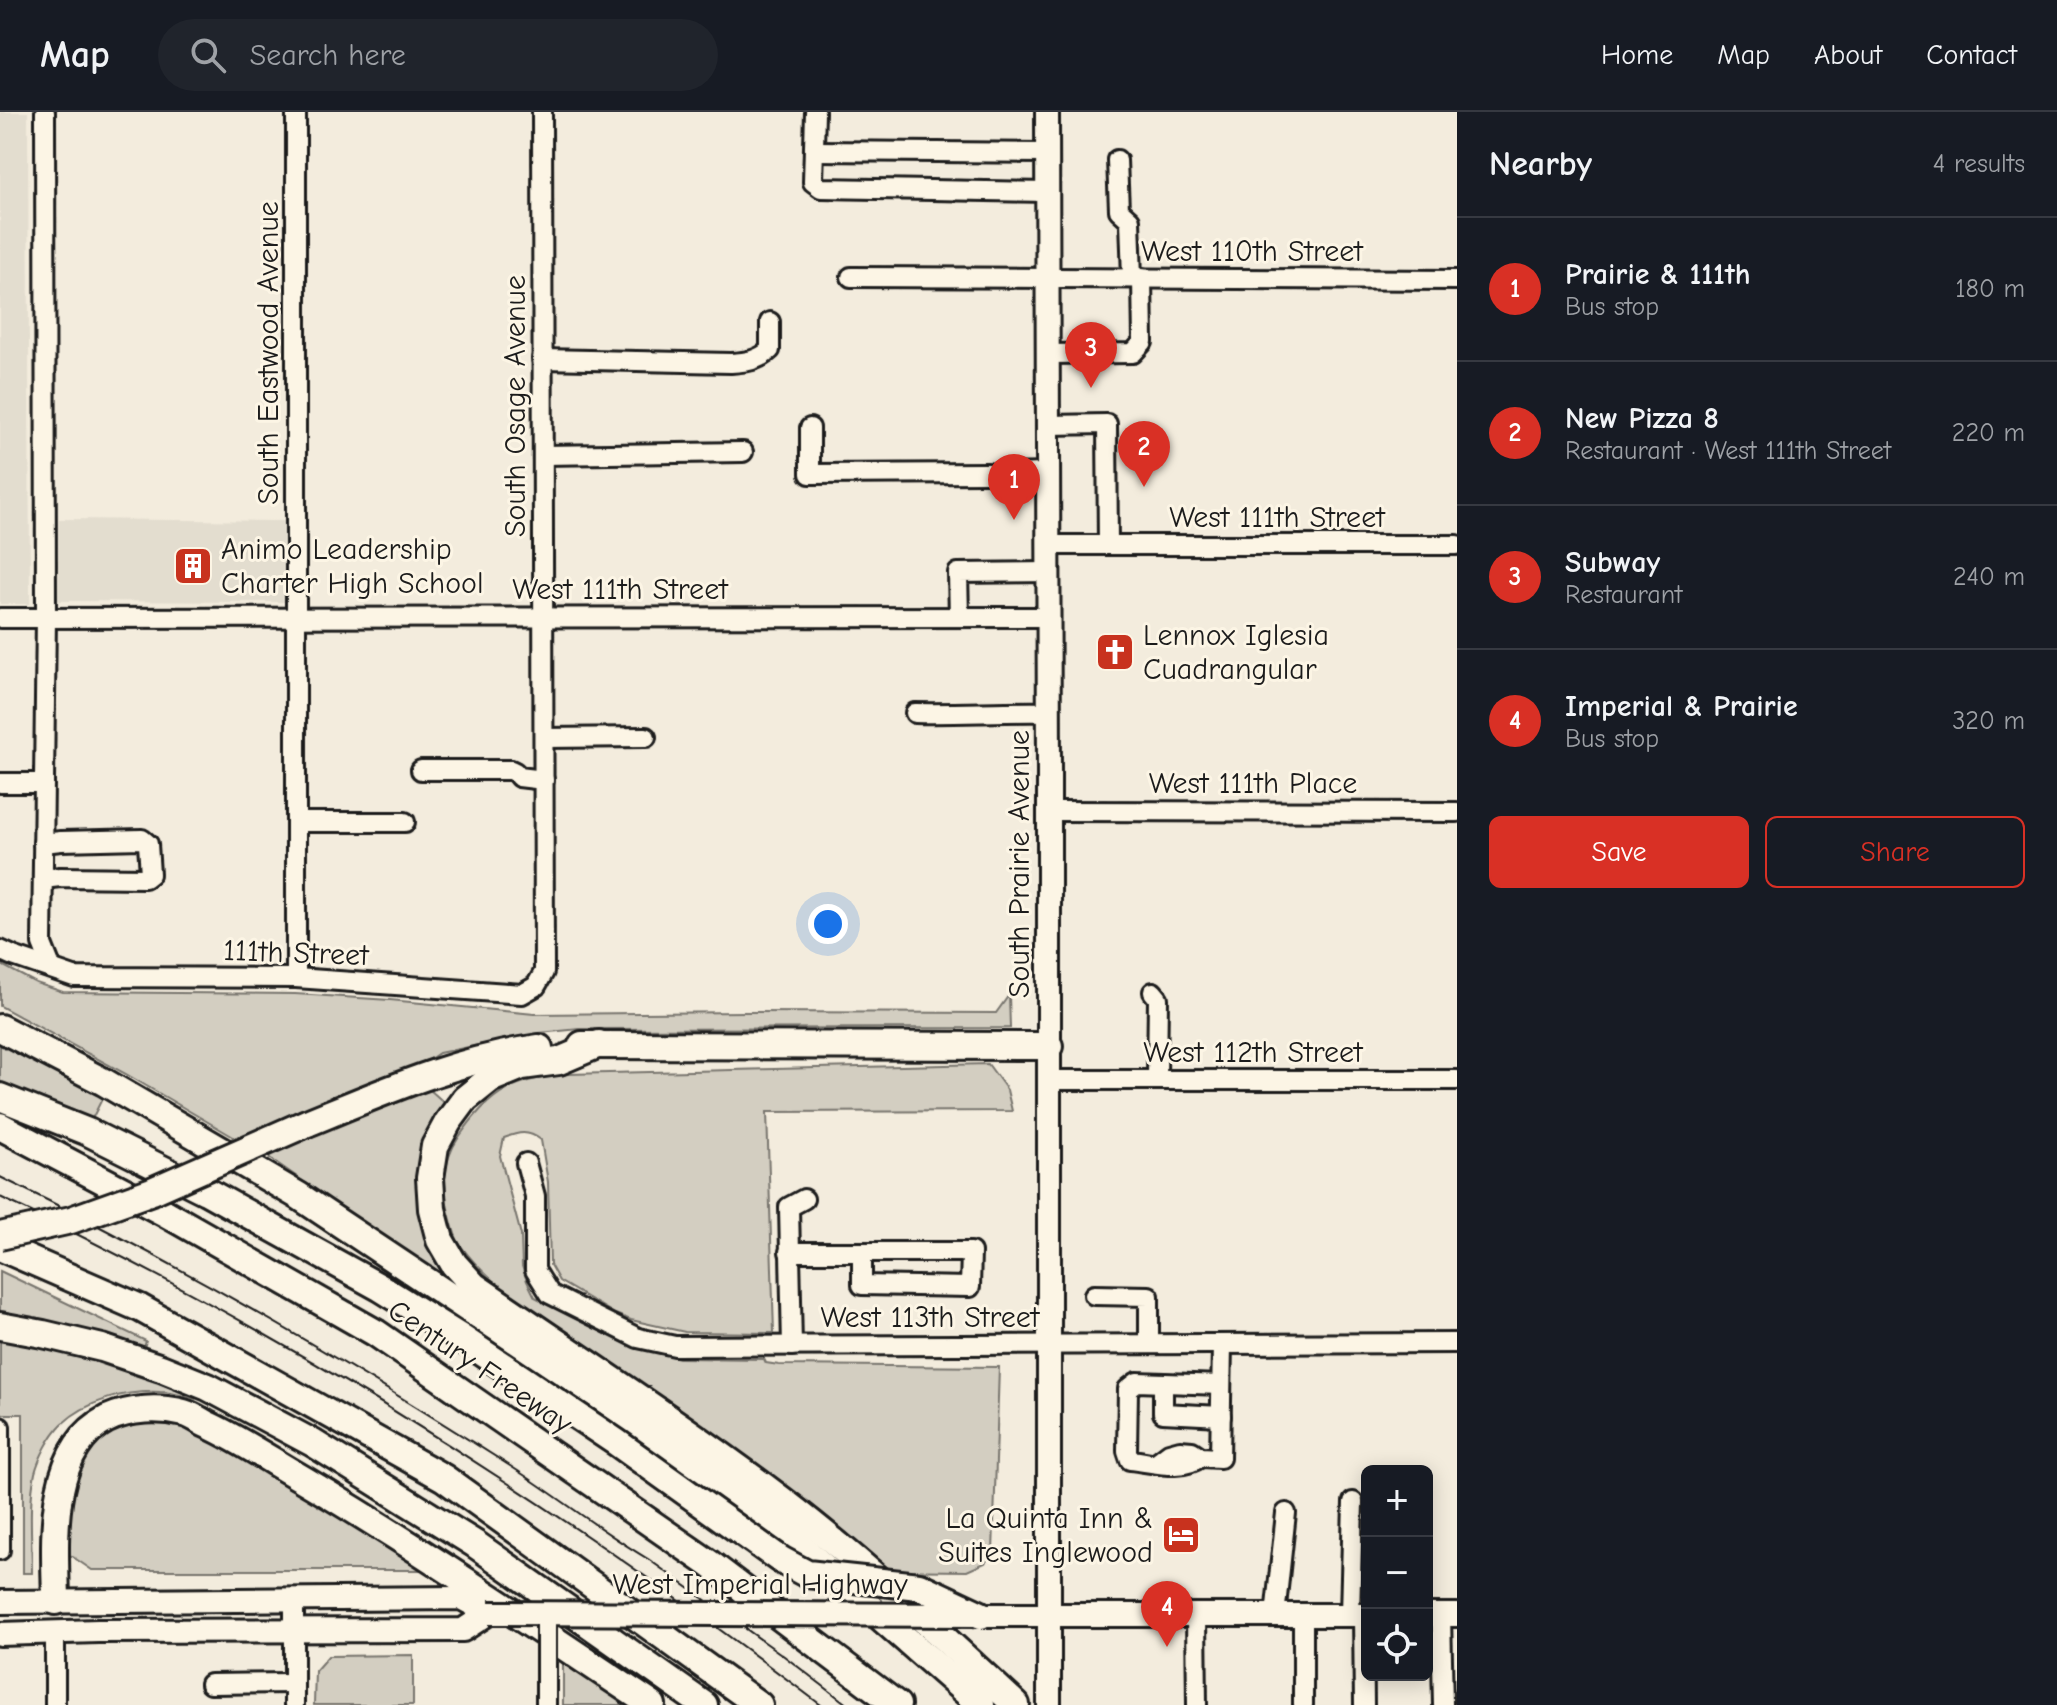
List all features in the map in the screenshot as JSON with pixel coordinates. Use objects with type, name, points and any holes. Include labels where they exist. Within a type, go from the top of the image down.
[{"type":"highway","points":[[0,1028],[104,1082],[299,1196],[608,1402],[754,1506],[981,1705]]},
{"type":"highway","points":[[599,1044],[559,1061],[522,1066],[490,1079],[465,1099],[448,1122],[435,1146],[430,1178],[432,1209],[440,1240],[454,1264],[474,1286],[726,1460],[836,1543],[1016,1705]]},
{"type":"highway","points":[[0,1236],[71,1220],[152,1191],[431,1073],[536,1048],[599,1044],[1049,1046]]},
{"type":"highway","points":[[0,1097],[88,1132],[206,1191],[381,1288],[616,1442],[781,1560],[807,1574],[919,1586],[981,1615]]},
{"type":"highway","name":"Century Freeway","points":[[0,1126],[167,1214],[376,1333],[710,1564],[897,1705]]},
{"type":"highway","points":[[0,1247],[140,1308],[444,1478],[759,1705]]},
{"type":"highway","points":[[0,1326],[102,1348],[161,1368],[208,1387],[313,1443],[475,1544],[704,1705]]},
{"type":"highway","points":[[56,1601],[55,1547],[59,1491],[66,1464],[82,1439],[107,1419],[143,1408],[185,1413],[379,1524],[652,1705]]},
{"type":"main road","name":"South Prairie Avenue","points":[[1047,112],[1049,1701]]},
{"type":"main road","name":"West Imperial Highway","points":[[0,1602],[461,1598],[489,1613],[1360,1615]]},
{"type":"main road","points":[[55,1631],[56,1601]]},
{"type":"main road","name":"West Imperial Highway","points":[[0,1634],[55,1631],[463,1630],[489,1613]]},
{"type":"street","points":[[45,112],[46,617],[42,944],[52,969]]},
{"type":"street","name":"South Eastwood Avenue","points":[[296,112],[296,978]]},
{"type":"street","name":"South Osage Avenue","points":[[536,986],[544,972],[542,112]]},
{"type":"street","points":[[815,112],[813,182],[821,188],[1047,192]]},
{"type":"street","points":[[814,151],[1047,153]]},
{"type":"street","points":[[1048,354],[1133,353],[1143,342],[1130,220],[1119,210],[1117,160]]},
{"type":"street","name":"West 110th Street","points":[[851,277],[1457,280]]},
{"type":"street","points":[[542,359],[752,361],[770,350],[770,322]]},
{"type":"street","points":[[1048,425],[1107,424],[1108,545]]},
{"type":"street","points":[[810,428],[810,474],[1048,473]]},
{"type":"street","points":[[543,455],[743,452]]},
{"type":"street","name":"West 111th Street","points":[[1048,545],[1457,545]]},
{"type":"street","points":[[959,617],[958,573],[1049,572]]},
{"type":"street","name":"West 111th Street","points":[[0,618],[1049,617]]},
{"type":"street","points":[[915,713],[1049,712]]},
{"type":"street","points":[[544,738],[646,737]]},
{"type":"street","points":[[421,770],[511,770],[519,777],[544,780]]},
{"type":"street","points":[[0,783],[44,783]]},
{"type":"street","name":"West 111th Place","points":[[1049,811],[1457,812]]},
{"type":"street","points":[[296,822],[405,822]]},
{"type":"street","points":[[43,843],[142,839],[148,844],[150,874],[145,878],[43,879]]},
{"type":"street","name":"111th Street","points":[[0,950],[74,977],[296,978],[522,994],[536,986]]},
{"type":"street","points":[[1153,992],[1158,998],[1157,1080]]},
{"type":"street","name":"West 112th Street","points":[[1049,1080],[1457,1080]]},
{"type":"street","name":"West 113th Street","points":[[526,1163],[535,1196],[535,1270],[550,1294],[638,1338],[675,1346],[1457,1343]]},
{"type":"street","points":[[792,1346],[789,1207],[804,1199]]},
{"type":"street","points":[[789,1252],[862,1252],[971,1252],[970,1287],[862,1285],[862,1252]]},
{"type":"street","points":[[1094,1295],[1149,1296],[1149,1344]]},
{"type":"street","points":[[1221,1385],[1137,1382],[1128,1389],[1127,1451],[1130,1460],[1157,1462],[1169,1453],[1180,1450],[1192,1451],[1201,1457],[1220,1458],[1222,1344]]},
{"type":"street","points":[[1163,1383],[1163,1413],[1221,1416]]},
{"type":"street","points":[[0,1427],[0,1550]]},
{"type":"street","points":[[1353,1502],[1364,1705]]},
{"type":"street","points":[[1275,1616],[1286,1513]]},
{"type":"street","points":[[294,1599],[294,1705]]},
{"type":"street","points":[[546,1614],[546,1705]]},
{"type":"street","points":[[1442,1615],[1443,1705]]},
{"type":"street","points":[[1196,1616],[1197,1705]]},
{"type":"street","points":[[1303,1616],[1303,1705]]},
{"type":"street","points":[[55,1631],[55,1705]]},
{"type":"street","points":[[210,1684],[294,1683]]},
{"type":"shaded area","points":[[0,112],[28,112],[30,604],[0,604]]},
{"type":"shaded area","points":[[59,519],[285,521],[285,602],[58,601]]},
{"type":"shaded area","points":[[0,964],[36,983],[63,992],[295,994],[534,1014],[996,1013],[1009,995],[1010,1028],[580,1029],[539,1033],[439,1053],[427,1061],[237,1139],[0,1006]]},
{"type":"shaded area","points":[[0,1039],[104,1095],[91,1121],[0,1084]]},
{"type":"shaded area","points":[[988,1064],[1007,1090],[1012,1111],[767,1112],[774,1333],[685,1332],[631,1320],[559,1281],[550,1265],[548,1182],[541,1140],[523,1133],[514,1134],[504,1138],[500,1156],[521,1235],[522,1266],[535,1297],[608,1335],[679,1358],[764,1359],[766,1363],[779,1365],[999,1367],[993,1553],[985,1563],[967,1571],[881,1570],[855,1541],[810,1503],[515,1299],[473,1261],[454,1232],[445,1179],[453,1147],[482,1108],[518,1084],[568,1074]]},
{"type":"shaded area","points":[[429,1089],[448,1106],[424,1161],[418,1190],[423,1226],[446,1270],[439,1276],[267,1156]]},
{"type":"shaded area","points":[[0,1271],[146,1341],[143,1351],[0,1315]]},
{"type":"shaded area","points":[[0,1338],[75,1351],[143,1375],[196,1399],[164,1392],[121,1395],[95,1403],[62,1424],[46,1447],[35,1473],[31,1510],[32,1573],[23,1573],[23,1414],[0,1414]]},
{"type":"shaded area","points":[[149,1418],[183,1425],[207,1436],[428,1570],[92,1570],[67,1553],[63,1537],[76,1460],[107,1430]]},
{"type":"shaded area","points":[[413,1655],[413,1705],[314,1705],[315,1671],[328,1656]]},
{"type":"shaded area","points":[[568,1657],[602,1689],[625,1705],[563,1705],[563,1661]]},
{"type":"tram line","points":[[0,1177],[194,1277],[321,1349],[445,1425],[648,1559],[848,1705]]},
{"type":"tram line","points":[[0,1197],[109,1250],[215,1307],[424,1429],[626,1563],[821,1705]]},
{"type":"place","name":"Subway","points":[[1091,388]]},
{"type":"place","name":"New Pizza 8","points":[[1144,487]]},
{"type":"place","name":"Prairie & 111th","points":[[1014,520]]},
{"type":"place","name":"Animo Leadership Charter High School","points":[[193,566]]},
{"type":"place","name":"Lennox Iglesia Cuadrangular","points":[[1115,652]]},
{"type":"place","name":"La Quinta Inn & Suites Inglewood","points":[[1181,1535]]},
{"type":"place","name":"Imperial & Prairie","points":[[1167,1647]]}]
